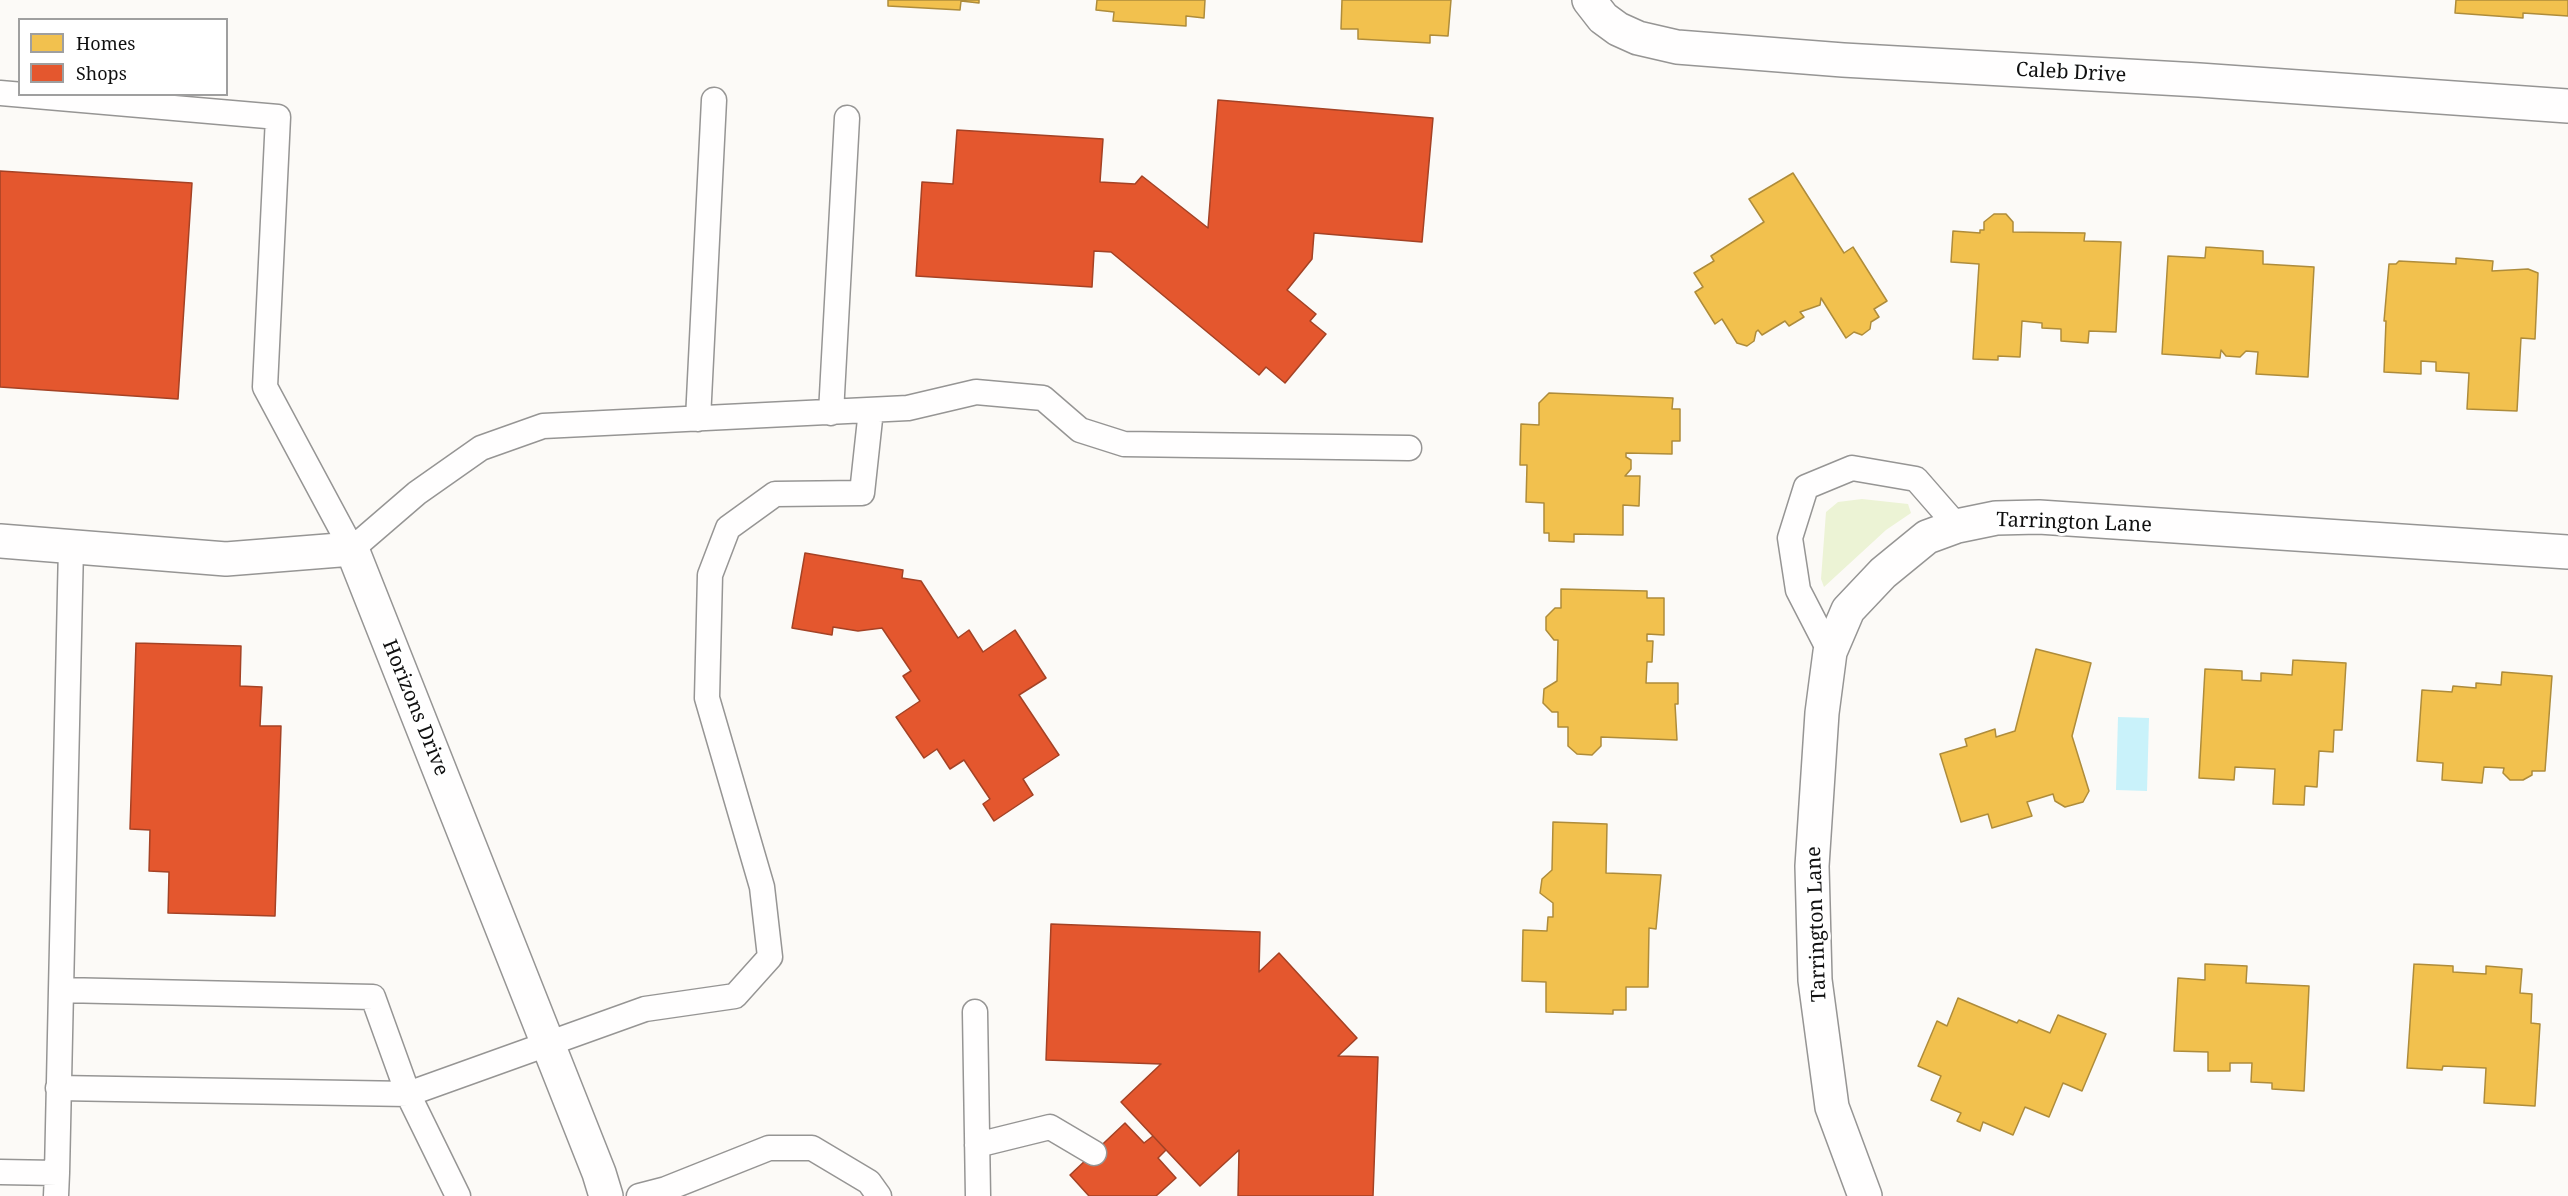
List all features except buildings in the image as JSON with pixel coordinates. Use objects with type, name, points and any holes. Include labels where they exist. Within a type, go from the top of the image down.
[{"type":"street","name":"Caleb Drive","points":[[1589,0],[1618,29],[1638,38],[1677,47],[1843,60],[2187,80],[2568,106]]},
{"type":"street","name":"Tarrington Lane","points":[[1865,1196],[1832,1107],[1815,980],[1812,866],[1822,713],[1830,652],[1848,610],[1883,573],[1927,537],[1957,526],[1996,518],[2039,517],[2568,552]]},
{"type":"street","points":[[0,541],[226,559],[352,549]]},
{"type":"street","name":"Horizons Drive","points":[[352,549],[606,1196]]},
{"type":"lane","points":[[0,93],[18,95]]},
{"type":"lane","points":[[35,96],[278,117],[265,387],[352,549],[417,493],[481,448],[543,426],[908,408],[976,392],[1043,398],[1080,430],[1124,444],[1409,448]]},
{"type":"lane","points":[[698,419],[714,100]]},
{"type":"lane","points":[[831,413],[847,118]]},
{"type":"lane","points":[[58,1088],[408,1094],[549,1046],[645,1009],[735,996],[770,957],[762,887],[707,698],[710,575],[728,528],[775,494],[862,493],[872,410]]},
{"type":"lane","points":[[1830,652],[1798,590],[1790,538],[1806,487],[1852,468],[1916,479],[1957,526]]},
{"type":"lane","points":[[0,1172],[56,1184],[71,547]]},
{"type":"lane","points":[[61,990],[373,997],[408,1094],[458,1196]]},
{"type":"lane","points":[[975,1012],[978,1196]]},
{"type":"lane","points":[[977,1145],[1050,1127],[1094,1153]]},
{"type":"lane","points":[[639,1196],[666,1189],[769,1148],[812,1148],[869,1182],[879,1196]]},
{"type":"green space","points":[[1862,499],[1908,504],[1911,513],[1886,530],[1824,587],[1821,579],[1826,512],[1838,502]]},
{"type":"water","points":[[2118,717],[2149,718],[2147,791],[2116,790]]}]
